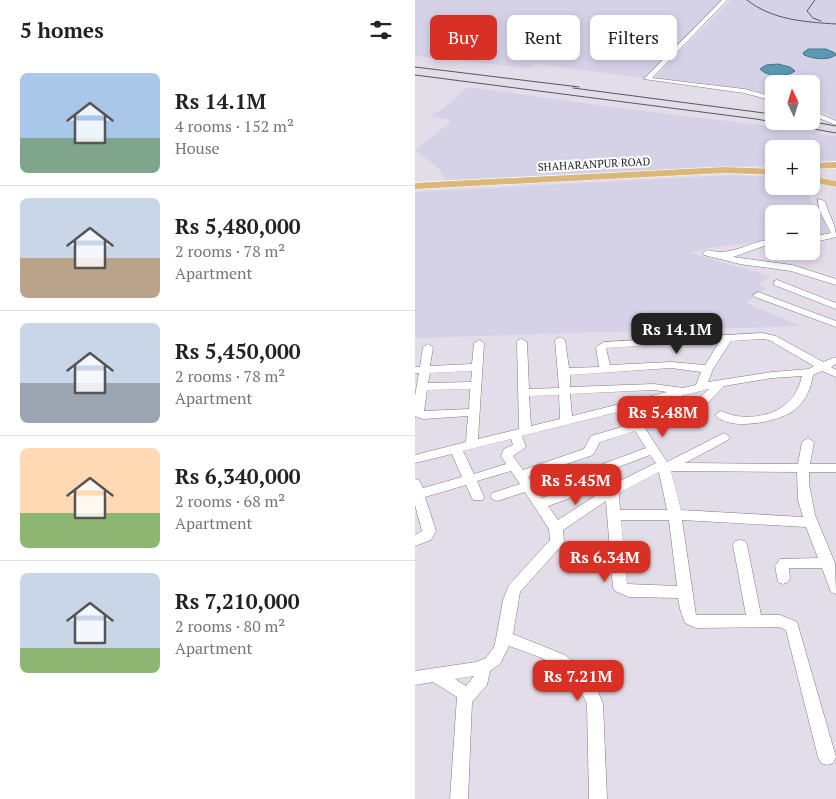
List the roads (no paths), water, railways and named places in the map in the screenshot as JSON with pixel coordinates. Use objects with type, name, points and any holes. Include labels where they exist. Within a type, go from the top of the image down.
[{"type":"main road","points":[[820,166],[836,165]]},
{"type":"main road","points":[[749,171],[765,168]]},
{"type":"main road","name":"SHAHARANPUR ROAD","points":[[415,188],[749,171],[765,173]]},
{"type":"main road","points":[[820,182],[836,185]]},
{"type":"street","points":[[725,0],[647,79],[744,91],[765,97]]},
{"type":"street","points":[[820,116],[836,123]]},
{"type":"street","points":[[820,238],[836,234],[823,210],[821,201]]},
{"type":"street","points":[[765,243],[739,253],[712,254],[792,268],[836,282]]},
{"type":"street","points":[[777,283],[836,306]]},
{"type":"street","points":[[758,296],[836,324]]},
{"type":"street","points":[[564,372],[601,370],[646,354],[727,339],[769,337],[836,374]]},
{"type":"street","points":[[700,387],[708,368],[727,339]]},
{"type":"street","points":[[560,340],[564,372],[566,422]]},
{"type":"street","points":[[415,678],[483,668],[493,661],[505,638],[511,596],[514,589],[557,541],[556,528],[507,453],[520,447],[524,393],[522,342]]},
{"type":"street","points":[[472,444],[479,343]]},
{"type":"street","points":[[428,346],[419,370],[422,387],[420,414],[474,412]]},
{"type":"street","points":[[605,368],[601,346],[646,354],[681,366],[708,368]]},
{"type":"street","points":[[415,459],[700,387],[772,375],[808,373],[836,360]]},
{"type":"street","points":[[419,370],[478,367]]},
{"type":"street","points":[[721,415],[737,420],[777,416],[791,408],[799,399],[808,373]]},
{"type":"street","points":[[415,541],[426,536],[429,531],[416,490],[518,470],[589,452],[595,439],[694,410],[721,383]]},
{"type":"street","points":[[422,387],[477,385]]},
{"type":"street","points":[[524,393],[654,388],[684,391]]},
{"type":"street","points":[[638,427],[667,466],[688,616],[692,621],[786,622],[794,629],[827,757]]},
{"type":"street","points":[[539,504],[604,481],[667,466],[724,437]]},
{"type":"street","points":[[809,442],[803,468],[804,489],[811,522],[836,588]]},
{"type":"street","points":[[456,449],[478,497]]},
{"type":"street","points":[[556,528],[604,481],[654,449]]},
{"type":"street","points":[[667,466],[836,468]]},
{"type":"street","points":[[604,481],[614,514],[620,587],[629,591],[685,592]]},
{"type":"street","points":[[497,496],[529,486]]},
{"type":"street","points":[[614,514],[811,522]]},
{"type":"street","points":[[740,545],[755,621]]},
{"type":"street","points":[[783,578],[782,566],[785,563],[828,563]]},
{"type":"street","points":[[505,638],[566,662],[584,679],[595,704],[598,799]]},
{"type":"street","points":[[459,799],[463,708],[467,695],[481,680],[483,668]]},
{"type":"street","points":[[435,674],[467,695]]},
{"type":"water","points":[[808,49],[826,49],[836,55],[825,59],[812,58],[803,53]]},
{"type":"water","points":[[778,64],[790,67],[795,71],[787,75],[767,74],[760,69],[766,65]]},
{"type":"railway","points":[[747,0],[767,12],[789,19],[836,24]]},
{"type":"railway","points":[[815,0],[807,11],[813,18],[821,21]]},
{"type":"railway","points":[[415,67],[579,87]]},
{"type":"railway","points":[[415,75],[756,119],[836,133]]},
{"type":"railway","points":[[573,88],[764,113]]},
{"type":"railway","points":[[820,123],[836,126]]}]
